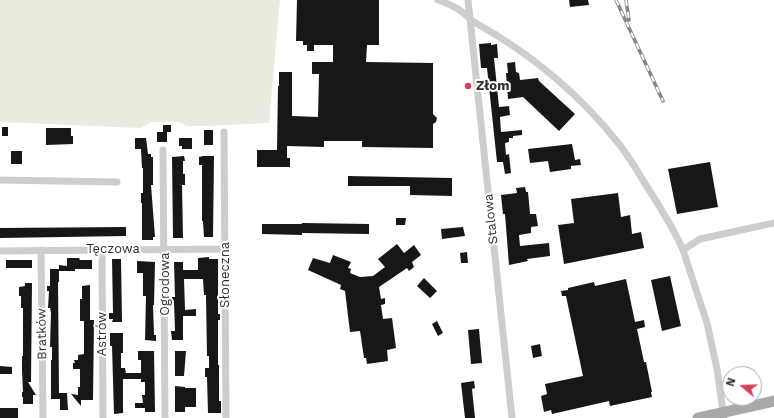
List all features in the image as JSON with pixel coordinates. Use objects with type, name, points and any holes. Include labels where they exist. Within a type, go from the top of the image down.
[{"type":"main road","points":[[698,418],[724,415],[774,401]]},
{"type":"street","points":[[438,0],[450,4],[463,12],[470,20],[535,60],[568,89],[620,145],[656,201],[683,250],[707,323],[717,369],[724,415]]},
{"type":"street","name":"Stalowa","points":[[468,0],[512,418]]},
{"type":"street","name":"Słoneczna","points":[[224,132],[226,418]]},
{"type":"street","name":"Ogrodowa","points":[[163,150],[165,249],[165,418]]},
{"type":"street","points":[[0,180],[117,182]]},
{"type":"street","points":[[683,250],[700,239],[774,223]]},
{"type":"street","name":"Astrów","points":[[102,249],[103,418]]},
{"type":"street","name":"Tęczowa","points":[[0,251],[226,249]]},
{"type":"street","name":"Bratków","points":[[41,250],[43,418]]},
{"type":"shaded area","points":[[0,0],[280,0],[269,123],[187,126],[179,122],[151,122],[140,128],[0,122]]},
{"type":"building","points":[[297,0],[379,0],[379,45],[367,45],[366,62],[433,63],[433,114],[437,118],[436,122],[433,124],[433,148],[362,147],[362,141],[324,141],[324,147],[287,146],[287,158],[290,158],[290,167],[257,167],[257,150],[277,150],[279,72],[292,72],[292,116],[318,117],[319,74],[312,74],[312,62],[333,62],[333,45],[314,45],[314,51],[307,51],[307,45],[303,45],[303,41],[296,41]]},
{"type":"building","points":[[569,0],[588,0],[589,5],[570,7]]},
{"type":"building","points":[[491,43],[491,45],[497,44],[498,58],[494,58],[499,107],[509,106],[510,115],[500,117],[501,132],[522,130],[522,135],[513,136],[513,138],[509,138],[509,142],[505,143],[506,155],[509,154],[511,173],[505,174],[503,162],[497,162],[487,68],[481,68],[479,44]]},
{"type":"building","points":[[515,62],[516,72],[519,73],[520,80],[538,78],[539,81],[575,114],[559,131],[523,97],[508,99],[506,73],[508,73],[507,63]]},
{"type":"building","points":[[163,125],[171,125],[171,132],[163,132]]},
{"type":"building","points":[[2,127],[8,127],[8,136],[2,136]]},
{"type":"building","points":[[46,128],[71,128],[73,144],[46,145]]},
{"type":"building","points":[[204,130],[213,130],[213,145],[204,145]]},
{"type":"building","points":[[157,132],[167,132],[167,142],[157,142]]},
{"type":"building","points":[[135,138],[146,138],[148,154],[151,154],[151,157],[153,157],[153,185],[151,185],[155,237],[153,237],[153,240],[142,240],[141,193],[143,193],[143,168],[141,149],[135,149]]},
{"type":"building","points":[[179,138],[192,138],[192,149],[182,149],[182,146],[179,146]]},
{"type":"building","points":[[572,144],[575,160],[580,159],[581,165],[571,166],[571,169],[550,172],[548,161],[530,163],[528,149]]},
{"type":"building","points":[[11,151],[22,151],[22,164],[11,164]]},
{"type":"building","points":[[184,156],[185,161],[183,161],[183,174],[185,174],[185,185],[182,185],[183,238],[173,238],[172,157]]},
{"type":"building","points":[[214,156],[213,237],[204,237],[202,221],[202,165],[199,165],[199,157]]},
{"type":"building","points":[[710,162],[718,207],[677,214],[668,169]]},
{"type":"building","points":[[348,176],[452,178],[452,196],[410,195],[410,186],[348,186]]},
{"type":"building","points":[[525,187],[526,192],[528,192],[530,214],[536,214],[538,226],[531,227],[531,233],[519,235],[520,246],[549,243],[550,256],[527,259],[528,261],[509,265],[505,214],[503,214],[501,195],[517,193],[516,188]]},
{"type":"building","points":[[618,193],[621,217],[630,215],[632,234],[641,232],[644,248],[564,264],[558,225],[574,223],[571,199]]},
{"type":"building","points":[[396,218],[406,218],[405,225],[396,225]]},
{"type":"building","points":[[262,224],[369,224],[369,234],[262,234]]},
{"type":"building","points":[[126,227],[126,236],[0,238],[0,228]]},
{"type":"building","points":[[463,227],[465,236],[442,239],[441,229]]},
{"type":"building","points":[[397,244],[404,253],[414,245],[421,255],[412,262],[414,267],[409,271],[407,268],[379,287],[381,299],[385,298],[385,304],[381,305],[383,319],[392,318],[396,348],[387,350],[388,361],[367,364],[366,358],[364,358],[360,331],[350,332],[345,291],[340,289],[341,285],[308,270],[313,258],[330,263],[333,255],[351,262],[348,268],[351,269],[350,273],[360,277],[373,276],[385,267],[378,259]]},
{"type":"building","points":[[467,252],[468,263],[461,263],[460,253]]},
{"type":"building","points":[[209,257],[209,259],[218,259],[218,314],[220,314],[220,320],[218,320],[218,365],[219,401],[221,401],[221,413],[208,413],[207,377],[205,377],[205,368],[209,368],[209,356],[207,356],[206,295],[204,295],[203,279],[184,279],[185,310],[196,309],[196,316],[183,316],[183,340],[172,340],[171,331],[175,331],[174,302],[172,302],[172,297],[175,297],[174,262],[183,262],[183,270],[198,270],[198,258]]},
{"type":"building","points":[[67,258],[92,260],[92,269],[59,271],[59,265],[67,266]]},
{"type":"building","points":[[112,259],[121,259],[122,322],[112,322],[113,319],[109,319],[109,313],[113,313]]},
{"type":"building","points":[[6,260],[32,260],[32,268],[6,268]]},
{"type":"building","points":[[137,261],[155,262],[153,305],[154,335],[156,335],[156,341],[145,340],[146,296],[143,296],[143,273],[137,273]]},
{"type":"building","points":[[50,269],[59,269],[59,393],[67,393],[68,410],[60,410],[60,399],[51,399],[51,313],[50,308],[48,308],[49,291],[47,291],[47,286],[50,286]]},
{"type":"building","points":[[670,276],[681,326],[662,331],[651,280]]},
{"type":"building","points":[[424,278],[437,291],[430,298],[417,286]]},
{"type":"building","points":[[626,279],[635,322],[644,320],[645,327],[637,329],[644,362],[646,362],[652,397],[610,406],[609,401],[552,414],[551,410],[544,412],[541,396],[547,394],[545,384],[583,376],[566,296],[562,296],[561,291],[594,282],[595,286]]},
{"type":"building","points":[[25,283],[32,283],[31,382],[28,382],[36,395],[33,395],[33,404],[23,404],[22,397],[23,308],[21,308],[19,287],[25,286]]},
{"type":"building","points":[[90,285],[90,320],[94,320],[93,400],[81,400],[81,406],[71,394],[78,395],[78,387],[80,387],[80,369],[73,369],[73,363],[75,363],[74,360],[78,360],[78,355],[84,354],[84,321],[80,321],[80,299],[82,299],[82,286]]},
{"type":"building","points":[[437,321],[443,333],[438,336],[432,324]]},
{"type":"building","points":[[479,329],[482,363],[471,364],[468,330]]},
{"type":"building","points":[[110,333],[123,333],[121,368],[125,368],[126,373],[141,373],[141,360],[138,360],[138,351],[154,351],[155,412],[145,412],[145,408],[135,408],[135,403],[143,403],[142,395],[145,395],[145,382],[141,382],[141,379],[123,379],[123,413],[114,414],[112,346],[110,346]]},
{"type":"building","points":[[540,344],[542,356],[533,358],[531,346]]},
{"type":"building","points":[[175,351],[186,351],[184,376],[175,376]]},
{"type":"building","points":[[0,366],[12,367],[12,374],[0,374]]},
{"type":"building","points":[[474,381],[475,388],[472,389],[475,418],[465,418],[461,383]]},
{"type":"building","points":[[175,386],[196,388],[196,407],[185,407],[185,412],[175,412]]},
{"type":"building","points":[[0,408],[18,408],[18,418],[0,418]]},
{"type":"railway","points":[[616,0],[663,101]]},
{"type":"railway","points":[[626,0],[629,20]]},
{"type":"place","name":"Złom","points":[[468,86]]}]
